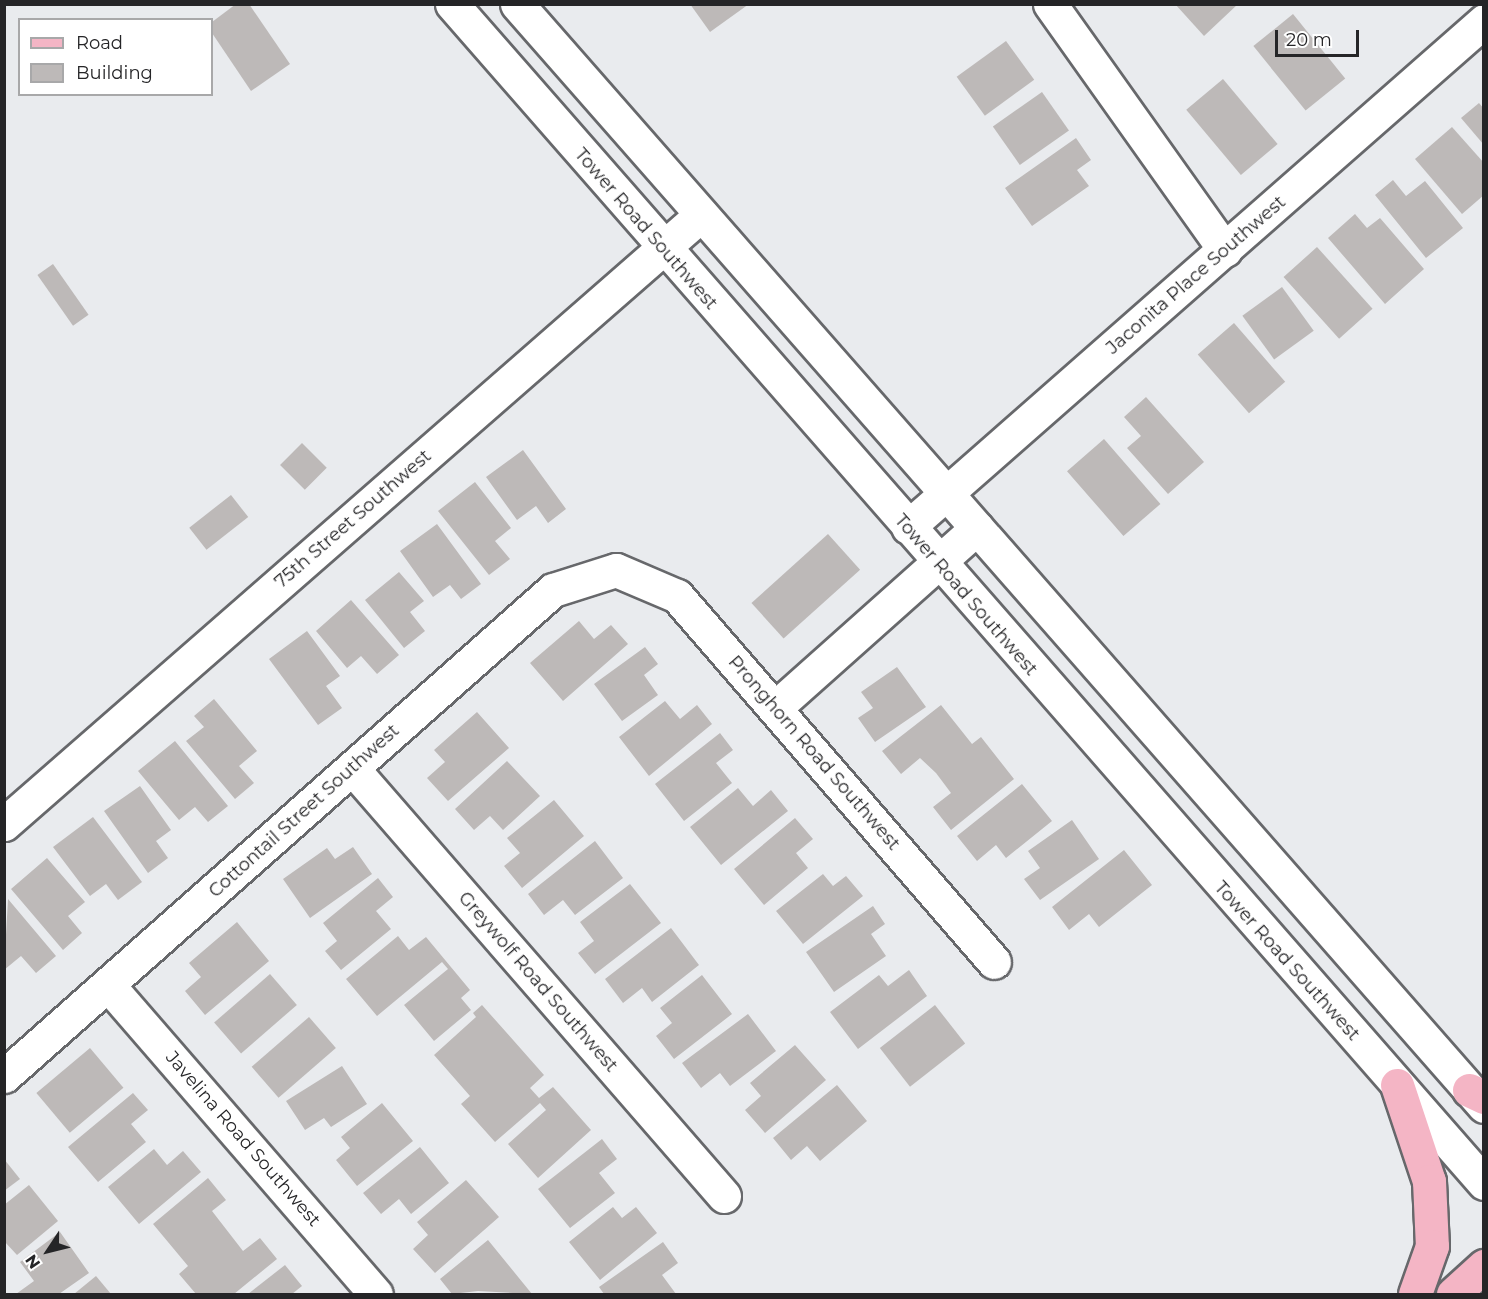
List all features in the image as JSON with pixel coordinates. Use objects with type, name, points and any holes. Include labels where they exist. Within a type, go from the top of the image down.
[{"type":"main road","points":[[1397,1085],[1429,1181],[1432,1246],[1415,1294]]},
{"type":"main road","points":[[1454,1294],[1484,1266]]},
{"type":"street","name":"Tower Road Southwest","points":[[452,4],[908,528],[1484,1183]]},
{"type":"street","points":[[517,4],[1479,1098]]},
{"type":"street","points":[[1050,4],[1225,250]]},
{"type":"street","name":"Jaconita Place Southwest","points":[[908,528],[1484,21]]},
{"type":"street","name":"75th Street Southwest","points":[[4,824],[701,215]]},
{"type":"street","points":[[776,707],[937,561],[977,528]]},
{"type":"street","name":"Pronghorn Road Southwest","points":[[616,570],[677,596],[776,707],[994,962]]},
{"type":"street","name":"Cottontail Street Southwest","points":[[4,1076],[554,590],[616,570]]},
{"type":"street","name":"Greywolf Road Southwest","points":[[352,768],[724,1196]]},
{"type":"street","name":"Javelina Road Southwest","points":[[108,985],[376,1294]]},
{"type":"building","points":[[236,4],[249,4],[290,64],[251,91],[213,34],[213,21]]},
{"type":"building","points":[[690,4],[749,4],[710,32]]},
{"type":"building","points":[[1175,4],[1238,4],[1204,36]]},
{"type":"building","points":[[1293,14],[1345,79],[1306,111],[1253,46]]},
{"type":"building","points":[[1006,41],[1034,80],[985,116],[957,77]]},
{"type":"building","points":[[1223,79],[1278,144],[1241,175],[1186,110]]},
{"type":"building","points":[[1042,92],[1069,131],[1020,165],[993,126]]},
{"type":"building","points":[[1479,103],[1484,109],[1484,145],[1461,118]]},
{"type":"building","points":[[1452,127],[1484,163],[1484,195],[1462,214],[1415,159]]},
{"type":"building","points":[[1076,138],[1091,160],[1077,170],[1089,186],[1032,226],[1005,188]]},
{"type":"building","points":[[1393,180],[1406,196],[1425,181],[1463,228],[1426,258],[1375,195]]},
{"type":"building","points":[[1355,214],[1367,228],[1380,218],[1424,269],[1385,304],[1328,238]]},
{"type":"building","points":[[1317,247],[1373,309],[1339,339],[1284,277]]},
{"type":"building","points":[[53,264],[89,315],[73,326],[37,275]]},
{"type":"building","points":[[1282,287],[1314,331],[1274,359],[1242,316]]},
{"type":"building","points":[[1234,323],[1285,382],[1249,413],[1198,354]]},
{"type":"building","points":[[1146,397],[1204,462],[1168,494],[1127,448],[1141,436],[1124,417]]},
{"type":"building","points":[[1104,439],[1160,504],[1123,536],[1067,471]]},
{"type":"building","points":[[302,443],[327,468],[305,490],[280,465]]},
{"type":"building","points":[[523,450],[566,509],[548,523],[536,506],[517,520],[486,477]]},
{"type":"building","points":[[475,482],[511,528],[495,541],[510,559],[489,575],[438,511]]},
{"type":"building","points":[[231,495],[248,517],[206,550],[189,528]]},
{"type":"building","points":[[437,524],[481,584],[461,599],[450,585],[433,597],[400,551]]},
{"type":"building","points":[[828,534],[860,570],[784,639],[751,603]]},
{"type":"building","points":[[399,572],[424,601],[410,612],[425,631],[404,648],[365,600]]},
{"type":"building","points":[[351,600],[399,655],[377,674],[361,656],[347,668],[316,631]]},
{"type":"building","points":[[579,621],[594,639],[611,625],[628,644],[563,701],[530,663]]},
{"type":"building","points":[[307,631],[340,676],[326,686],[342,708],[318,725],[269,659]]},
{"type":"building","points":[[645,647],[658,664],[644,675],[658,695],[622,721],[594,684]]},
{"type":"building","points":[[897,667],[926,707],[875,742],[858,718],[873,708],[861,692]]},
{"type":"building","points":[[214,699],[257,751],[239,766],[254,783],[235,799],[186,741],[204,727],[194,716]]},
{"type":"building","points":[[665,701],[680,719],[697,705],[712,724],[649,776],[619,737]]},
{"type":"building","points":[[941,705],[972,744],[981,737],[1014,779],[951,830],[933,807],[951,793],[936,773],[920,758],[901,774],[882,751]]},
{"type":"building","points":[[477,712],[509,748],[448,801],[427,778],[445,762],[434,750]]},
{"type":"building","points":[[720,733],[733,750],[716,763],[732,783],[684,821],[655,784]]},
{"type":"building","points":[[175,741],[228,806],[208,822],[195,807],[179,820],[138,771]]},
{"type":"building","points":[[507,761],[540,796],[503,830],[490,816],[474,830],[455,809]]},
{"type":"building","points":[[1022,784],[1052,821],[1006,858],[996,845],[977,861],[957,836]]},
{"type":"building","points":[[140,786],[171,830],[156,841],[168,858],[148,873],[104,811]]},
{"type":"building","points":[[738,788],[753,806],[771,790],[788,811],[721,865],[690,827]]},
{"type":"building","points":[[554,800],[584,836],[522,888],[504,866],[520,853],[507,838]]},
{"type":"building","points":[[93,817],[142,882],[118,900],[106,884],[90,896],[53,847]]},
{"type":"building","points":[[795,818],[813,839],[796,853],[808,868],[764,905],[734,869]]},
{"type":"building","points":[[1072,820],[1099,859],[1040,900],[1024,879],[1040,868],[1028,851]]},
{"type":"building","points":[[595,841],[623,878],[575,915],[563,900],[544,915],[528,894]]},
{"type":"building","points":[[353,847],[372,874],[310,918],[283,879],[327,848],[335,859]]},
{"type":"building","points":[[1124,850],[1152,885],[1099,927],[1089,914],[1069,930],[1052,907]]},
{"type":"building","points":[[47,858],[85,902],[68,916],[82,933],[63,950],[11,889]]},
{"type":"building","points":[[823,874],[833,886],[846,876],[863,896],[803,944],[776,911]]},
{"type":"building","points":[[378,878],[393,897],[376,911],[391,929],[341,970],[325,951],[337,941],[323,923]]},
{"type":"building","points":[[630,884],[661,923],[595,974],[578,953],[594,941],[580,922]]},
{"type":"building","points":[[8,899],[56,956],[36,973],[21,956],[4,970]]},
{"type":"building","points":[[873,906],[885,924],[871,934],[886,956],[834,992],[806,952]]},
{"type":"building","points":[[237,922],[269,961],[205,1015],[185,991],[201,977],[189,963]]},
{"type":"building","points":[[671,928],[699,965],[652,1002],[642,988],[623,1003],[605,979]]},
{"type":"building","points":[[398,936],[409,950],[426,937],[470,990],[461,998],[471,1010],[434,1041],[404,1005],[448,969],[442,962],[377,1016],[346,979]]},
{"type":"building","points":[[909,970],[927,996],[858,1049],[830,1012],[879,975],[888,986]]},
{"type":"building","points":[[270,974],[297,1005],[241,1053],[214,1023]]},
{"type":"building","points":[[702,975],[732,1014],[674,1059],[656,1036],[672,1023],[660,1008]]},
{"type":"building","points":[[482,1005],[544,1075],[530,1088],[539,1098],[553,1087],[591,1130],[538,1178],[508,1144],[546,1110],[540,1103],[495,1142],[461,1104],[470,1096],[434,1055],[476,1017],[473,1013]]},
{"type":"building","points":[[935,1005],[965,1044],[910,1087],[880,1048]]},
{"type":"building","points":[[748,1014],[776,1051],[730,1086],[720,1073],[701,1088],[682,1063]]},
{"type":"building","points":[[309,1017],[336,1048],[279,1098],[252,1067]]},
{"type":"building","points":[[795,1045],[826,1080],[765,1133],[745,1110],[761,1096],[750,1083]]},
{"type":"building","points":[[90,1048],[123,1088],[70,1133],[36,1093]]},
{"type":"building","points":[[342,1066],[367,1104],[331,1127],[324,1118],[305,1130],[286,1101]]},
{"type":"building","points":[[837,1085],[867,1121],[820,1161],[807,1146],[791,1160],[773,1138]]},
{"type":"building","points":[[133,1093],[148,1110],[131,1124],[146,1142],[98,1182],[68,1147]]},
{"type":"building","points":[[382,1103],[413,1141],[357,1186],[336,1160],[350,1148],[341,1137]]},
{"type":"building","points":[[602,1139],[617,1159],[599,1173],[615,1193],[570,1228],[538,1189]]},
{"type":"building","points":[[420,1147],[449,1183],[411,1214],[399,1199],[381,1214],[363,1193]]},
{"type":"building","points":[[154,1149],[167,1165],[183,1151],[201,1172],[139,1224],[108,1187]]},
{"type":"building","points":[[4,1159],[20,1179],[4,1191]]},
{"type":"building","points":[[208,1178],[226,1200],[212,1211],[243,1251],[260,1238],[277,1259],[234,1294],[196,1294],[179,1274],[188,1266],[153,1224]]},
{"type":"building","points":[[466,1180],[499,1217],[435,1273],[413,1249],[428,1235],[417,1222]]},
{"type":"building","points":[[29,1185],[58,1221],[17,1255],[4,1241],[4,1205]]},
{"type":"building","points":[[613,1207],[622,1218],[636,1207],[657,1233],[600,1280],[569,1242]]},
{"type":"building","points":[[60,1232],[89,1273],[59,1294],[16,1294],[34,1281],[20,1262]]},
{"type":"building","points":[[488,1240],[532,1294],[478,1291],[452,1294],[440,1279]]},
{"type":"building","points":[[663,1242],[678,1263],[662,1275],[676,1294],[604,1294],[599,1287]]},
{"type":"building","points":[[285,1265],[302,1286],[292,1294],[248,1294]]},
{"type":"building","points":[[96,1276],[111,1294],[74,1294]]}]
